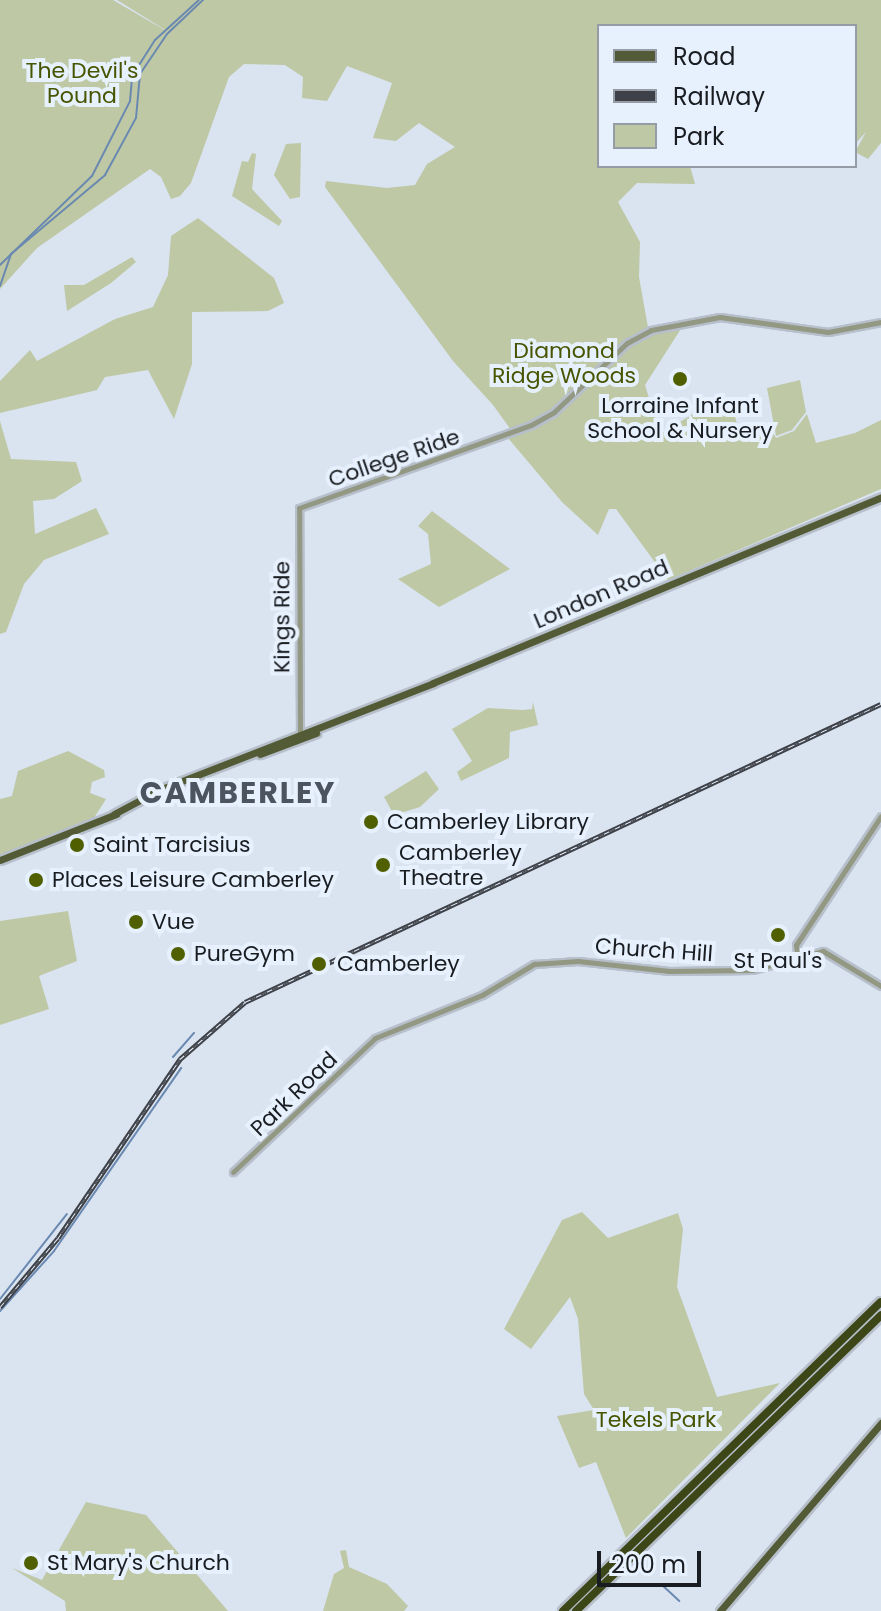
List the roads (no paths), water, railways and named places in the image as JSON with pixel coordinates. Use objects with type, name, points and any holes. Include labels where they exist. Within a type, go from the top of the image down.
[{"type":"highway","points":[[563,1611],[881,1302]]},
{"type":"highway","points":[[576,1611],[881,1315]]},
{"type":"main road","name":"London Road","points":[[0,860],[114,814],[159,790],[335,723],[881,497]]},
{"type":"main road","points":[[720,1611],[881,1423]]},
{"type":"street","name":"College Ride","points":[[299,508],[500,438],[554,412],[627,343],[651,330],[720,317],[828,332],[881,322]]},
{"type":"street","name":"Kings Ride","points":[[299,508],[301,734]]},
{"type":"street","points":[[881,816],[796,945],[798,958],[823,951],[881,986]]},
{"type":"street","name":"Church Hill","points":[[375,1038],[482,995],[528,966],[578,961],[690,972],[777,967],[798,958]]},
{"type":"street","name":"Park Road","points":[[233,1172],[375,1038]]},
{"type":"waterway","points":[[0,265],[92,176],[130,101],[132,76],[155,40],[199,0]]},
{"type":"waterway","points":[[0,286],[11,254],[105,175],[136,118],[140,74],[167,34],[203,0]]},
{"type":"waterway","points":[[173,1057],[194,1033]]},
{"type":"waterway","points":[[0,1311],[54,1251],[181,1068]]},
{"type":"waterway","points":[[0,1299],[67,1214]]},
{"type":"waterway","points":[[661,1584],[679,1601]]},
{"type":"railway","points":[[0,1307],[58,1238],[180,1059],[245,1002],[881,704]]},
{"type":"place","name":"Lorraine Infant School & Nursery","points":[[680,379]]},
{"type":"place","name":"Camberley Library","points":[[371,822]]},
{"type":"place","name":"Saint Tarcisius","points":[[77,845]]},
{"type":"place","name":"Camberley Theatre","points":[[383,865]]},
{"type":"place","name":"Places Leisure Camberley","points":[[36,880]]},
{"type":"place","name":"Vue","points":[[136,922]]},
{"type":"place","name":"St Paul's","points":[[778,935]]},
{"type":"place","name":"PureGym","points":[[178,954]]},
{"type":"place","name":"Camberley","points":[[319,964]]},
{"type":"place","name":"St Mary's Church","points":[[31,1563]]},
{"type":"district","name":"CAMBERLEY","points":[[238,793]]},
{"type":"park label","name":"The Devil's Pound","points":[[82,82]]},
{"type":"park label","name":"Diamond Ridge Woods","points":[[564,362]]},
{"type":"park label","name":"Tekels Park","points":[[656,1420]]}]
